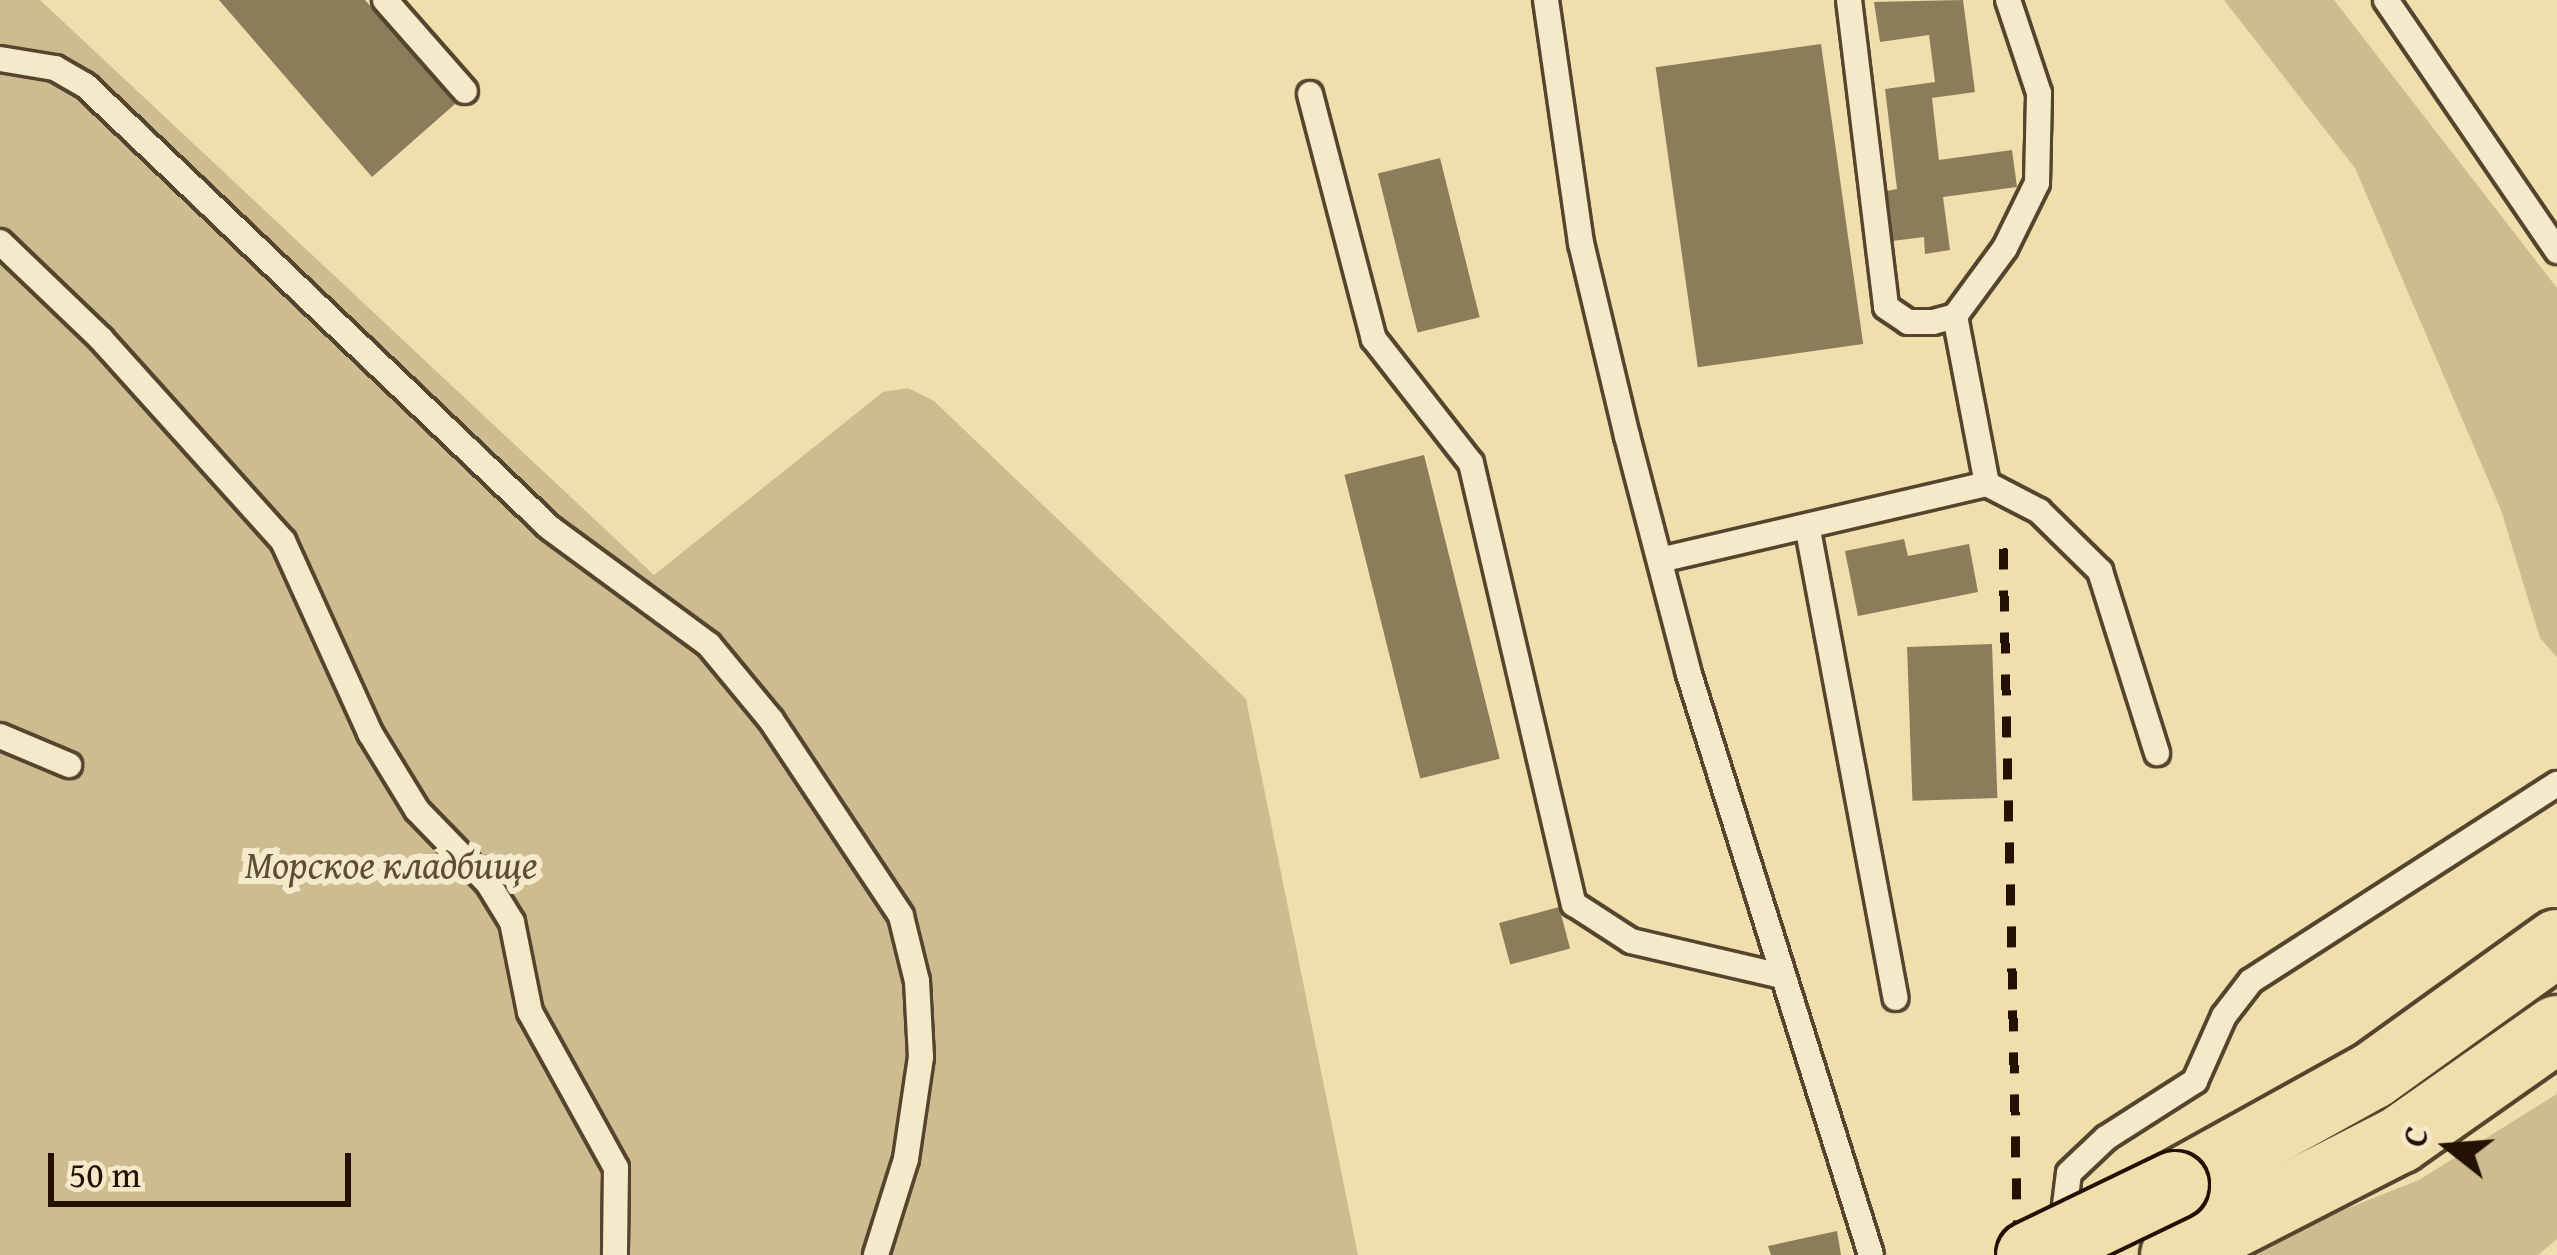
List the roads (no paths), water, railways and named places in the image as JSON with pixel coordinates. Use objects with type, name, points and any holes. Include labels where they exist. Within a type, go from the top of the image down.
[{"type":"highway","points":[[2181,1228],[2372,1076],[2557,943]]},
{"type":"highway","points":[[2030,1255],[2181,1228],[2399,1140],[2557,1029]]},
{"type":"lane","points":[[385,0],[465,91]]},
{"type":"lane","points":[[1546,0],[1581,243],[1660,560],[1781,976],[1871,1255]]},
{"type":"lane","points":[[1849,0],[1886,307],[1908,322],[1955,316],[2005,248],[2037,183],[2039,93],[2008,0]]},
{"type":"lane","points":[[2386,0],[2557,251]]},
{"type":"lane","points":[[0,59],[55,68],[85,85],[550,529],[709,645],[771,720],[902,916],[917,981],[921,1057],[907,1159],[876,1255]]},
{"type":"lane","points":[[1310,94],[1374,339],[1471,463],[1574,904],[1631,941],[1781,976]]},
{"type":"lane","points":[[0,242],[101,339],[284,541],[394,772],[512,922],[530,1012],[616,1168],[616,1255]]},
{"type":"lane","points":[[1955,316],[1987,484]]},
{"type":"lane","points":[[1660,560],[1808,530],[1987,484],[2053,521],[2100,572],[2157,753]]},
{"type":"lane","points":[[1808,530],[1896,998]]},
{"type":"lane","points":[[0,736],[69,765]]},
{"type":"lane","points":[[2061,1255],[2069,1173],[2106,1138],[2195,1082],[2224,1016],[2252,981],[2557,784]]},
{"type":"railway","points":[[2003,548],[2018,1255]]},
{"type":"park label","name":"Морское кладбище","points":[[391,864]]}]
